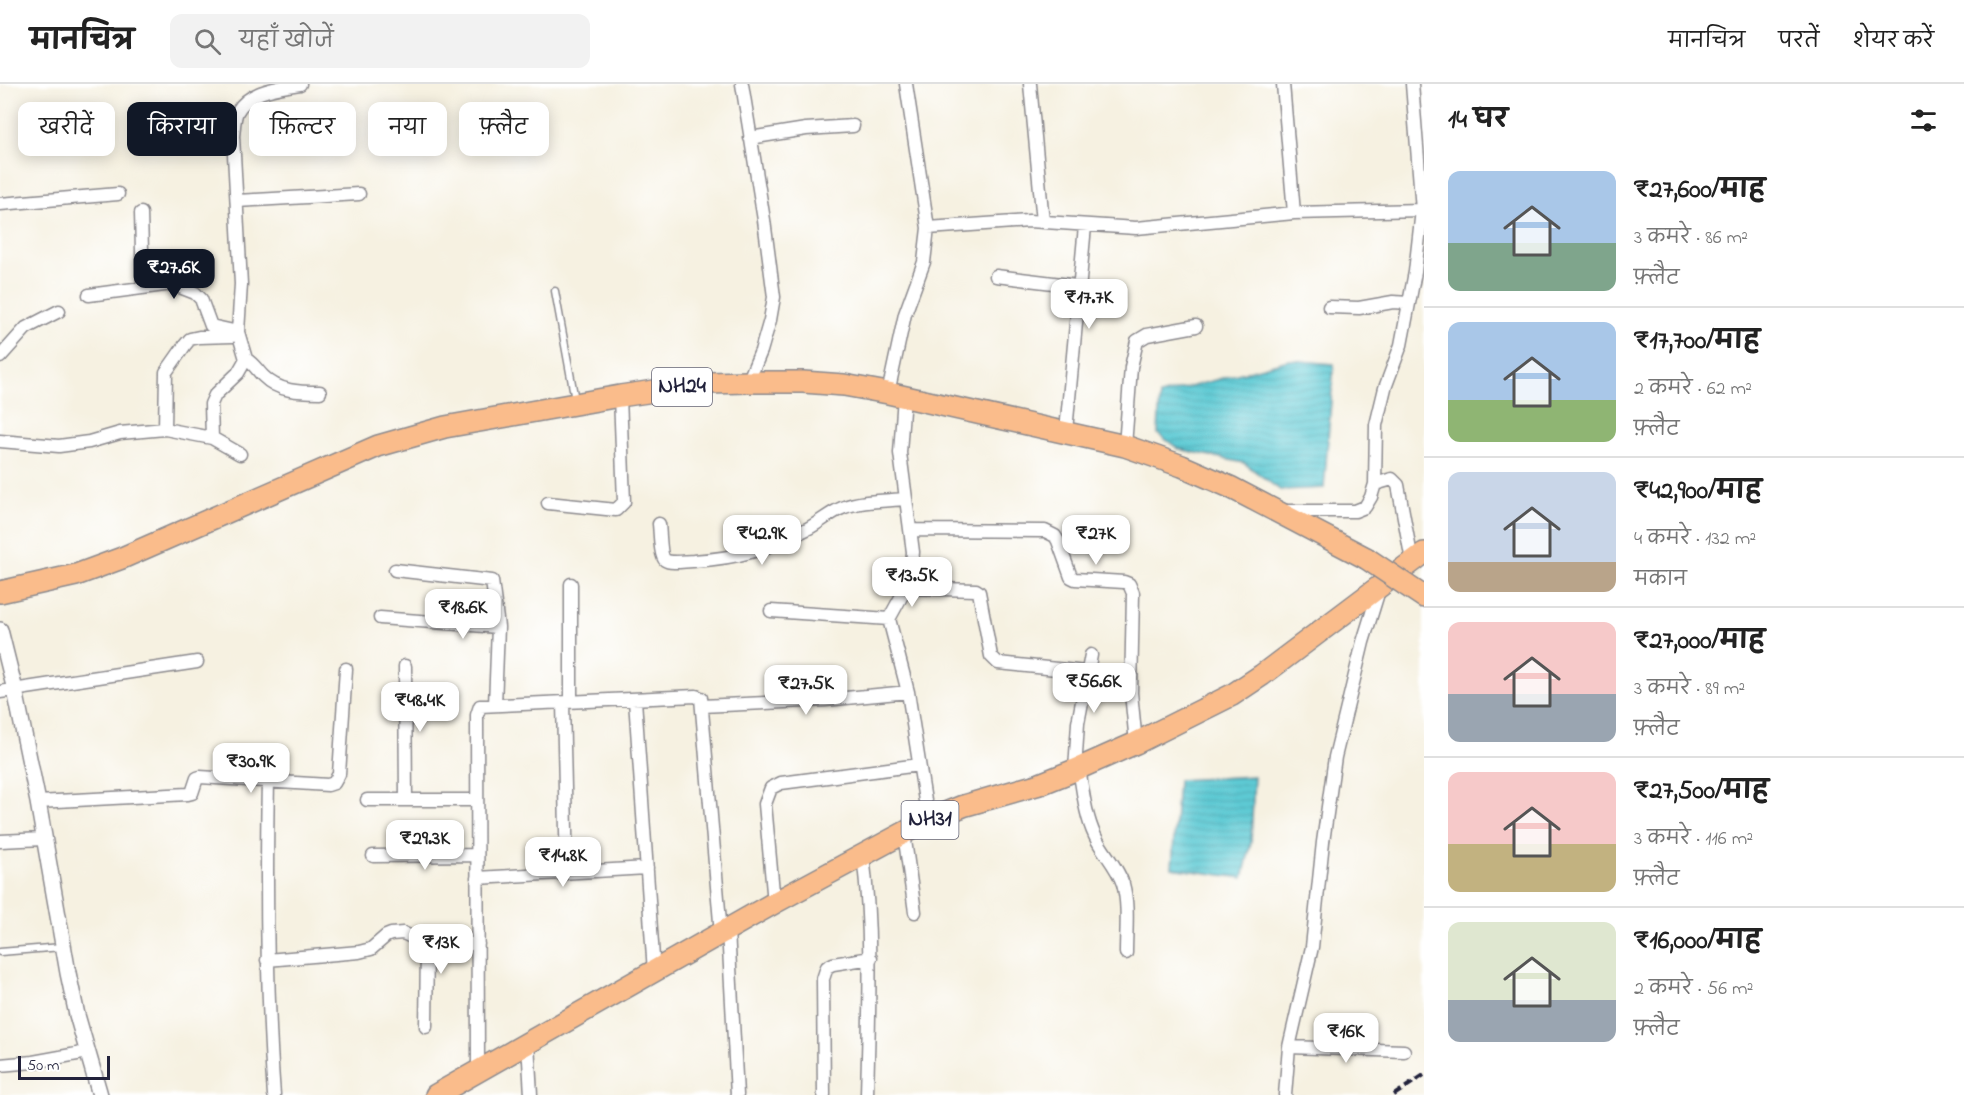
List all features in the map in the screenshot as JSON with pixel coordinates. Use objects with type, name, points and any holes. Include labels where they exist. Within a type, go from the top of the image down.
[{"type":"highway","name":"NH24","points":[[0,592],[76,575],[122,558],[378,446],[445,427],[620,396],[710,383],[803,382],[844,385],[896,394],[1125,446],[1182,466],[1278,511],[1366,558],[1424,597]]},
{"type":"highway","name":"NH31","points":[[436,1095],[774,903],[928,820],[963,806],[1040,784],[1077,769],[1136,743],[1232,694],[1262,675],[1418,557]]},
{"type":"street","points":[[300,84],[269,90],[249,98],[236,113],[233,136],[241,284],[238,334],[246,359],[273,384],[286,390],[320,392]]},
{"type":"street","points":[[742,84],[774,297],[761,351],[748,382]]},
{"type":"street","points":[[906,84],[928,228],[924,262],[905,314],[896,394],[900,453],[913,552],[911,573],[890,619],[908,692],[928,820]]},
{"type":"street","points":[[1030,84],[1043,222]]},
{"type":"street","points":[[1283,84],[1294,213]]},
{"type":"street","points":[[1278,511],[1355,511],[1365,507],[1371,497],[1375,484],[1376,425],[1385,388],[1401,345],[1422,210],[1420,147],[1412,84]]},
{"type":"street","points":[[750,138],[806,129],[853,126]]},
{"type":"street","points":[[237,201],[359,194]]},
{"type":"street","points":[[0,204],[118,195]]},
{"type":"street","points":[[928,228],[1018,222],[1136,228],[1294,213],[1422,210]]},
{"type":"street","points":[[141,213],[143,288]]},
{"type":"street","points":[[1066,431],[1085,226]]},
{"type":"street","points":[[996,276],[1078,286]]},
{"type":"street","points":[[88,295],[172,284],[195,293],[201,299],[211,326],[238,334]]},
{"type":"street","points":[[1329,307],[1359,308],[1393,302],[1409,303]]},
{"type":"street","points":[[0,357],[26,328],[58,311]]},
{"type":"street","points":[[1125,446],[1131,367],[1137,341],[1148,334],[1196,326]]},
{"type":"street","points":[[165,429],[166,372],[185,345],[190,339],[199,337],[238,334]]},
{"type":"street","points":[[212,438],[211,404],[215,395],[238,373],[246,359]]},
{"type":"street","points":[[548,503],[616,510],[622,506],[624,502],[620,396]]},
{"type":"street","points":[[0,441],[59,446],[89,442],[120,433],[165,429],[212,438],[240,454]]},
{"type":"street","points":[[1375,484],[1392,479],[1398,485],[1418,557]]},
{"type":"street","points":[[659,524],[663,556],[666,560],[671,562],[711,559],[755,552],[808,528],[842,508],[856,504],[906,499]]},
{"type":"street","points":[[911,531],[1045,531],[1055,536],[1058,541],[1071,577],[1081,581],[1129,584],[1133,593],[1131,693],[1136,743]]},
{"type":"street","points":[[395,570],[492,581],[498,627],[495,705]]},
{"type":"street","points":[[567,873],[567,702],[571,584]]},
{"type":"street","points":[[1285,1095],[1289,1047],[1312,947],[1335,757],[1363,642],[1380,586]]},
{"type":"street","points":[[906,588],[976,590],[979,592],[991,656],[998,663],[1086,672]]},
{"type":"street","points":[[771,611],[890,619]]},
{"type":"street","points":[[380,618],[498,627]]},
{"type":"street","points":[[0,630],[7,691],[38,802],[77,1016],[100,1095]]},
{"type":"street","points":[[1091,655],[1078,723],[1077,769],[1088,819],[1094,835],[1116,868],[1123,885],[1126,909],[1126,953]]},
{"type":"street","points":[[7,691],[197,662]]},
{"type":"street","points":[[405,666],[406,800]]},
{"type":"street","points":[[38,802],[188,794],[192,793],[197,778],[200,777],[328,785],[334,783],[337,779],[346,669]]},
{"type":"street","points":[[702,706],[825,700],[908,692]]},
{"type":"street","points":[[478,1071],[477,715],[480,706],[696,696],[701,698],[702,706],[725,932],[737,1095]]},
{"type":"street","points":[[635,700],[654,972]]},
{"type":"street","points":[[774,903],[765,804],[771,788],[781,783],[919,765]]},
{"type":"street","points":[[268,780],[267,960],[274,1095]]},
{"type":"street","points":[[368,800],[477,800]]},
{"type":"street","points":[[904,833],[915,912]]},
{"type":"street","points":[[0,841],[44,839]]},
{"type":"street","points":[[373,856],[477,855]]},
{"type":"street","points":[[863,855],[869,900],[871,958],[867,1095]]},
{"type":"street","points":[[477,878],[647,868]]},
{"type":"street","points":[[267,960],[359,952],[371,948],[386,936],[397,934],[408,935],[429,945],[477,944]]},
{"type":"street","points":[[426,1027],[426,955],[429,945]]},
{"type":"street","points":[[824,1095],[823,979],[827,967],[871,958]]},
{"type":"street","points":[[528,1043],[531,1095]]},
{"type":"street","points":[[1289,1047],[1404,1051]]},
{"type":"street","points":[[0,1065],[33,1062],[88,1052]]},
{"type":"lane","points":[[555,291],[575,404]]},
{"type":"lane","points":[[0,952],[63,947]]},
{"type":"water","points":[[1289,360],[1334,364],[1324,488],[1280,490],[1244,463],[1179,449],[1158,434],[1160,395]]},
{"type":"water","points":[[1254,776],[1251,843],[1243,878],[1172,868],[1178,780]]},
{"type":"railway","points":[[1394,1095],[1424,1075]]}]
